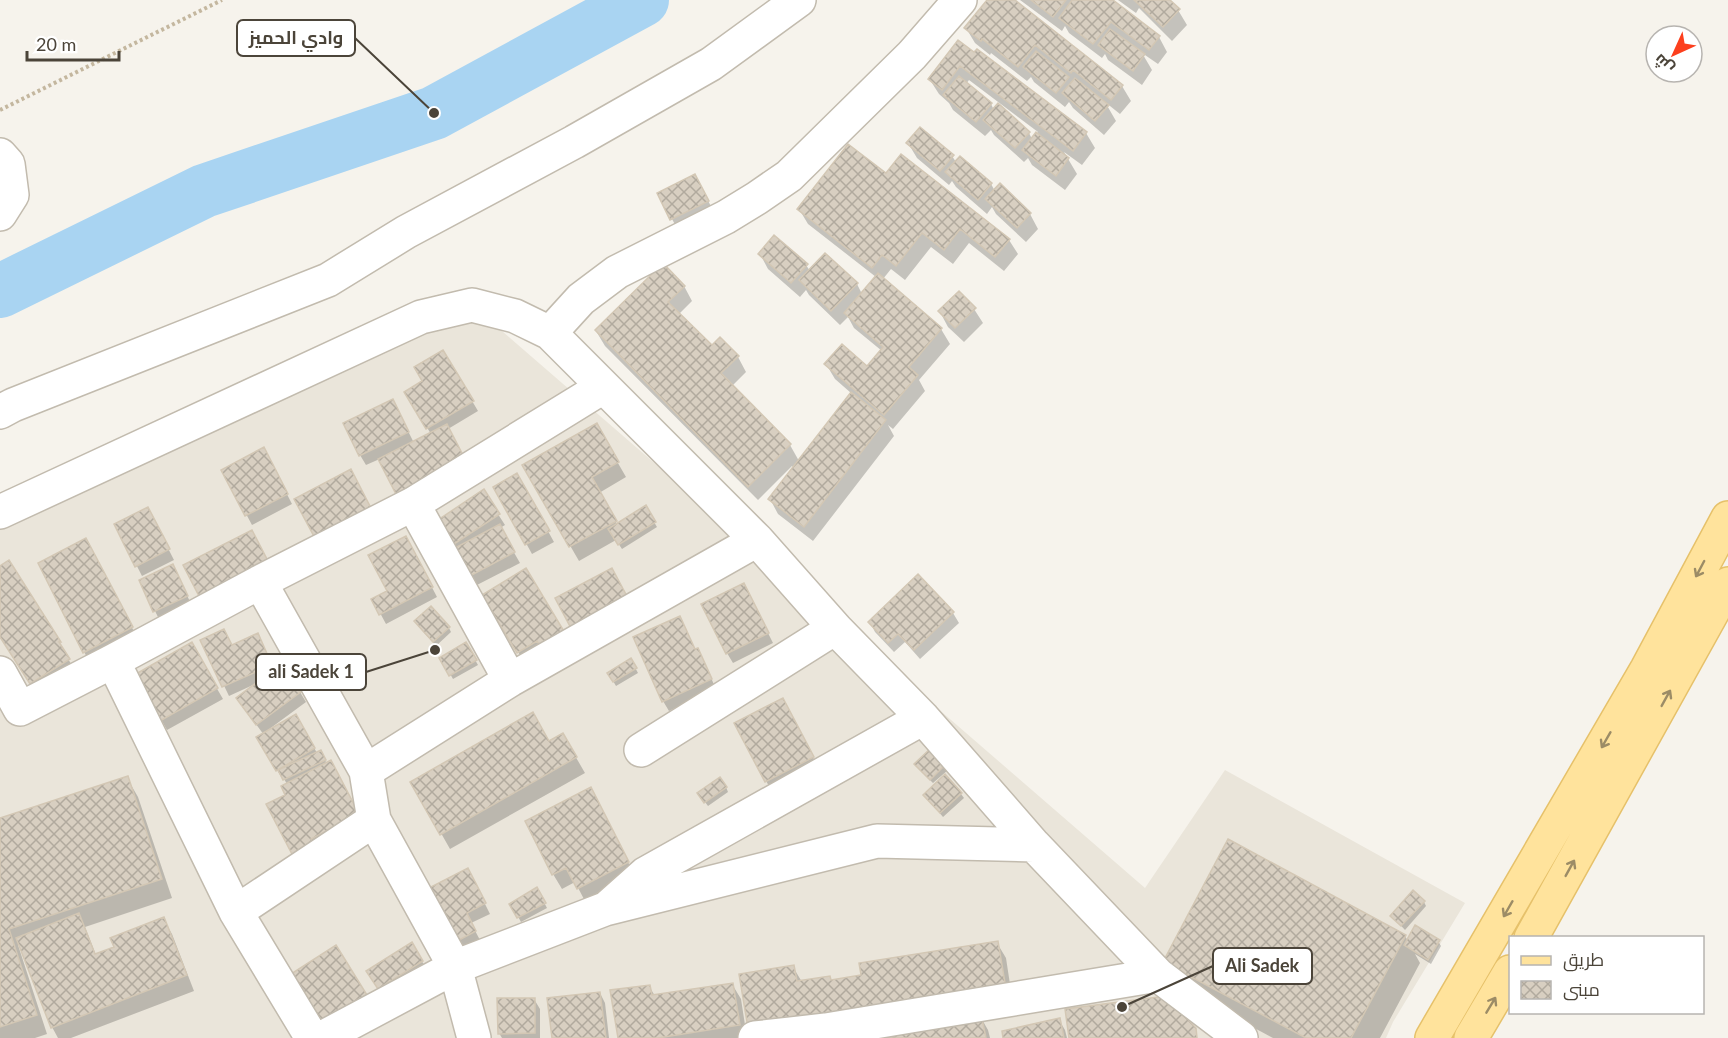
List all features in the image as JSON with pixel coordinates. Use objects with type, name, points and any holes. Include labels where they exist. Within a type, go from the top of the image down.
[{"type":"main road","points":[[1432,1038],[1647,669],[1728,518]]},
{"type":"main road","points":[[1532,936],[1728,584]]},
{"type":"main road","points":[[1471,1038],[1509,974]]},
{"type":"street","points":[[0,412],[328,280],[406,232],[574,142],[711,64],[799,0]]},
{"type":"street","points":[[550,333],[581,299],[617,272],[726,217],[789,176],[912,55],[960,0]]},
{"type":"street","points":[[0,155],[8,164],[12,195],[0,214]]},
{"type":"street","points":[[0,512],[421,317],[472,305],[515,316],[550,333],[757,540],[835,628],[923,718],[1034,845],[1158,975],[1241,1038]]},
{"type":"street","points":[[0,673],[20,709],[413,504],[603,387]]},
{"type":"street","points":[[0,487],[39,494]]},
{"type":"street","points":[[413,504],[510,680]]},
{"type":"street","points":[[366,771],[510,680],[757,540]]},
{"type":"street","points":[[260,582],[366,771],[374,820],[454,967],[474,1038]]},
{"type":"street","points":[[640,750],[835,628]]},
{"type":"street","points":[[113,661],[236,912],[312,1038]]},
{"type":"street","points":[[605,909],[645,874],[923,718]]},
{"type":"street","points":[[236,912],[374,820]]},
{"type":"street","points":[[322,1038],[454,967],[605,909],[877,841],[1034,845]]},
{"type":"street","points":[[755,1038],[826,1030],[1158,975]]},
{"type":"path","points":[[0,110],[222,0]]},
{"type":"shaded area","points":[[472,305],[1145,888],[1225,770],[1465,903],[1393,1022],[1386,1038],[0,1038],[0,529]]},
{"type":"building","points":[[987,0],[1015,0],[1123,85],[1111,100],[1073,70],[1071,73],[1035,45],[1018,67],[964,28]]},
{"type":"building","points":[[1031,0],[1066,0],[1053,17]]},
{"type":"building","points":[[1072,0],[1113,0],[1160,36],[1149,50],[1111,22],[1093,44],[1059,18]]},
{"type":"building","points":[[1134,0],[1170,0],[1180,9],[1163,27]]},
{"type":"building","points":[[1110,29],[1145,54],[1133,71],[1098,45]]},
{"type":"building","points":[[958,40],[974,52],[977,49],[1087,132],[1073,151],[960,66],[942,90],[928,79]]},
{"type":"building","points":[[1036,51],[1069,77],[1056,93],[1023,67]]},
{"type":"building","points":[[959,76],[992,103],[976,122],[943,95]]},
{"type":"building","points":[[1075,78],[1109,105],[1095,121],[1062,93]]},
{"type":"building","points":[[998,103],[1030,132],[1015,148],[983,120]]},
{"type":"building","points":[[920,127],[954,155],[940,171],[906,143]]},
{"type":"building","points":[[1036,132],[1069,158],[1056,176],[1022,150]]},
{"type":"building","points":[[848,144],[886,173],[901,154],[1010,239],[995,257],[960,229],[944,250],[922,233],[896,266],[882,255],[872,268],[797,209]]},
{"type":"building","points":[[960,156],[992,183],[978,200],[945,172]]},
{"type":"building","points":[[695,174],[709,201],[670,220],[657,193]]},
{"type":"building","points":[[1000,183],[1031,213],[1017,228],[985,199]]},
{"type":"building","points":[[774,235],[808,264],[791,283],[758,254]]},
{"type":"building","points":[[825,253],[858,283],[831,311],[799,280]]},
{"type":"building","points":[[663,263],[685,286],[668,302],[712,345],[720,337],[739,356],[721,373],[791,444],[748,487],[595,330]]},
{"type":"building","points":[[878,273],[942,328],[909,367],[918,375],[884,415],[824,364],[842,344],[867,366],[883,347],[844,313]]},
{"type":"building","points":[[959,291],[976,308],[955,328],[938,311]]},
{"type":"building","points":[[443,350],[474,401],[426,429],[404,392],[422,381],[414,367]]},
{"type":"building","points":[[851,392],[886,420],[804,527],[768,499]]},
{"type":"building","points":[[393,399],[409,432],[359,456],[343,423]]},
{"type":"building","points":[[597,423],[619,462],[592,477],[617,521],[569,547],[522,465]]},
{"type":"building","points":[[447,424],[467,463],[398,498],[378,459]]},
{"type":"building","points":[[264,447],[288,494],[245,516],[221,470]]},
{"type":"building","points":[[351,469],[373,512],[317,542],[294,499]]},
{"type":"building","points":[[517,473],[550,531],[525,545],[493,487]]},
{"type":"building","points":[[484,489],[500,514],[451,546],[435,522]]},
{"type":"building","points":[[646,505],[656,522],[618,545],[608,529]]},
{"type":"building","points":[[148,507],[170,549],[135,567],[114,524]]},
{"type":"building","points":[[500,524],[515,552],[468,577],[453,549]]},
{"type":"building","points":[[252,530],[269,563],[200,598],[183,565]]},
{"type":"building","points":[[406,536],[433,587],[379,615],[371,599],[387,591],[368,555]]},
{"type":"building","points":[[86,538],[133,627],[83,653],[38,563]]},
{"type":"building","points":[[9,560],[70,659],[30,684],[0,637],[0,566]]},
{"type":"building","points":[[173,564],[188,596],[153,612],[139,580]]},
{"type":"building","points":[[526,568],[568,638],[544,652],[537,641],[517,653],[482,595]]},
{"type":"building","points":[[612,568],[630,602],[573,632],[555,598]]},
{"type":"building","points":[[918,574],[954,612],[914,650],[898,634],[888,643],[868,622]]},
{"type":"building","points":[[744,583],[769,633],[726,654],[701,604]]},
{"type":"building","points":[[431,606],[450,627],[433,642],[414,621]]},
{"type":"building","points":[[680,616],[712,679],[662,702],[633,637]]},
{"type":"building","points":[[224,629],[232,645],[258,633],[272,665],[222,687],[200,640]]},
{"type":"building","points":[[192,642],[218,688],[160,721],[134,675]]},
{"type":"building","points":[[466,642],[477,660],[449,676],[439,658]]},
{"type":"building","points":[[631,658],[637,668],[613,682],[607,673]]},
{"type":"building","points":[[286,670],[302,691],[256,725],[236,698],[268,674],[273,681]]},
{"type":"building","points":[[783,698],[814,757],[765,782],[734,723]]},
{"type":"building","points":[[533,712],[549,741],[563,733],[577,757],[440,835],[410,782]]},
{"type":"building","points":[[296,714],[315,748],[276,771],[256,737]]},
{"type":"building","points":[[931,748],[946,764],[930,780],[914,764]]},
{"type":"building","points":[[321,750],[326,760],[283,780],[278,770]]},
{"type":"building","points":[[331,760],[359,814],[311,839],[315,846],[294,858],[266,804],[285,795],[281,786]]},
{"type":"building","points":[[945,774],[962,793],[940,813],[923,795]]},
{"type":"building","points":[[128,776],[162,879],[9,929],[37,1015],[0,1027],[0,818]]},
{"type":"building","points":[[720,777],[727,787],[704,803],[697,793]]},
{"type":"building","points":[[591,787],[629,862],[577,889],[566,868],[552,875],[525,821]]},
{"type":"building","points":[[1228,839],[1406,935],[1351,1038],[1306,1038],[1163,962]]},
{"type":"building","points":[[468,868],[486,903],[467,913],[476,931],[450,945],[423,891]]},
{"type":"building","points":[[537,887],[546,903],[517,918],[509,904]]},
{"type":"building","points":[[1413,890],[1425,901],[1401,926],[1390,916]]},
{"type":"building","points":[[79,913],[95,954],[114,947],[110,938],[164,917],[187,975],[51,1028],[16,938]]},
{"type":"building","points":[[1415,925],[1440,940],[1428,960],[1404,945]]},
{"type":"building","points":[[998,941],[1006,989],[748,1028],[739,974],[794,965],[797,981],[830,976],[831,980],[861,975],[859,963]]},
{"type":"building","points":[[412,942],[423,961],[378,989],[366,971]]},
{"type":"building","points":[[336,945],[367,995],[322,1023],[291,974]]},
{"type":"building","points":[[733,983],[740,1025],[658,1038],[618,1038],[610,990],[650,985],[652,995]]},
{"type":"building","points":[[600,992],[606,1038],[552,1038],[547,998]]},
{"type":"building","points":[[1166,996],[1196,1028],[1197,1038],[1069,1038],[1065,1009]]},
{"type":"building","points":[[497,998],[535,998],[535,1033],[498,1034]]},
{"type":"building","points":[[981,1014],[986,1038],[868,1038]]},
{"type":"building","points":[[1060,1018],[1064,1038],[1003,1038],[1002,1031]]},
{"type":"waterway","points":[[0,291],[204,191],[434,113],[642,0]]},
{"type":"place","name":"وادي الحميز","points":[[434,113]]},
{"type":"place","name":"ali Sadek 1","points":[[435,650]]},
{"type":"place","name":"Ali Sadek","points":[[1122,1007]]}]
